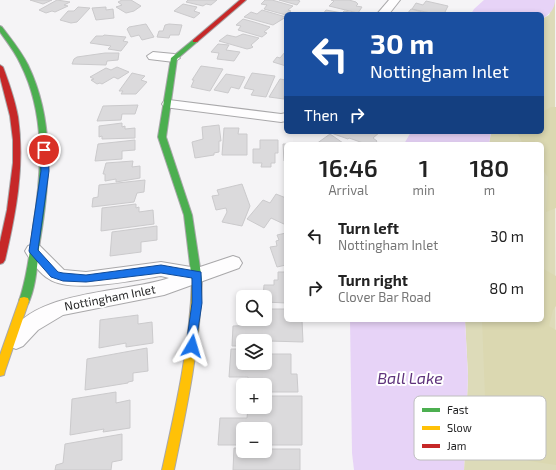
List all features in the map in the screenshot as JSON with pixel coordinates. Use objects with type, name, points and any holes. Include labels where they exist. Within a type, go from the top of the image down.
[{"type":"main road","points":[[168,470],[188,374],[197,303],[197,275],[188,214],[162,137],[169,104],[174,58],[243,0]]},
{"type":"main road","points":[[0,28],[25,66],[38,104],[44,138],[45,171],[28,288],[10,346],[0,371]]},
{"type":"main road","points":[[0,66],[12,100],[18,158],[12,216],[0,260]]},
{"type":"street","points":[[385,12],[395,0]]},
{"type":"street","points":[[153,56],[174,58]]},
{"type":"street","points":[[169,104],[284,117]]},
{"type":"street","name":"Nottingham Inlet","points":[[34,251],[54,274],[63,277],[86,278],[161,269],[197,275]]},
{"type":"street","name":"Nottingham Inlet","points":[[10,346],[31,324],[59,308],[164,287],[233,263]]},
{"type":"shaded area","points":[[555,0],[556,470],[464,470],[464,460],[546,460],[546,396],[467,396],[468,376],[465,322],[544,322],[544,142],[489,142],[491,134],[544,134],[544,18],[549,15]]},
{"type":"shaded area","points":[[551,107],[556,107],[556,208],[546,212],[548,177],[544,172],[544,142],[522,142],[518,134],[544,134],[544,111]]},
{"type":"shaded area","points":[[544,269],[556,276],[556,306],[553,310],[549,326],[556,330],[556,465],[527,460],[546,460],[546,396],[485,396],[482,322],[544,322]]},
{"type":"water","points":[[484,0],[555,0],[551,11],[544,18],[544,12],[472,12]]},
{"type":"water","points":[[410,134],[491,134],[489,142],[405,142]]},
{"type":"water","name":"Ball Lake","points":[[350,322],[465,322],[468,376],[467,396],[414,396],[414,460],[464,460],[464,470],[354,470],[352,453]]},
{"type":"building","points":[[30,0],[52,0],[43,4]]},
{"type":"building","points":[[57,0],[70,2],[64,5],[68,6],[55,12],[52,11],[46,13],[39,10]]},
{"type":"building","points":[[122,0],[131,0],[141,6],[134,11],[126,13],[116,7],[122,5],[118,2]]},
{"type":"building","points":[[188,0],[217,0],[211,5],[206,4],[203,6],[186,2]]},
{"type":"building","points":[[265,0],[272,0],[293,6],[288,10],[291,11],[284,12],[284,14],[264,9],[267,5],[261,4]]},
{"type":"building","points":[[279,0],[297,0],[300,1],[297,5]]},
{"type":"building","points":[[331,0],[349,0],[356,2],[358,4],[356,6],[362,7],[359,12],[354,12],[329,6],[334,1]]},
{"type":"building","points":[[426,1],[448,6],[445,12],[426,12],[412,9],[416,3],[423,5]]},
{"type":"building","points":[[183,4],[197,7],[194,11],[200,13],[194,18],[174,11]]},
{"type":"building","points":[[78,7],[90,8],[77,22],[71,23],[60,20],[68,11],[74,11]]},
{"type":"building","points":[[106,7],[106,10],[113,9],[114,18],[96,20],[92,8]]},
{"type":"building","points":[[411,9],[422,12],[409,12]]},
{"type":"building","points":[[262,10],[284,16],[284,18],[273,25],[244,17],[251,12],[257,14]]},
{"type":"building","points":[[326,10],[337,12],[324,12]]},
{"type":"building","points":[[243,19],[270,27],[264,32],[267,33],[262,37],[238,30],[241,26],[236,25]]},
{"type":"building","points":[[146,24],[154,37],[142,40],[139,35],[131,37],[127,29],[129,27]]},
{"type":"building","points":[[165,25],[182,25],[179,35],[170,35],[169,38],[157,37],[159,31],[163,31]]},
{"type":"building","points":[[243,34],[259,38],[251,45],[253,47],[247,49],[219,41],[227,35],[236,37]]},
{"type":"building","points":[[104,35],[126,37],[123,41],[128,42],[121,51],[108,49],[111,46],[90,43],[96,36]]},
{"type":"building","points":[[218,44],[229,45],[226,50],[240,52],[234,61],[217,59],[219,53],[211,52]]},
{"type":"building","points":[[105,53],[119,53],[118,60],[107,61],[106,65],[72,64],[74,59],[77,57]]},
{"type":"building","points":[[284,53],[284,65],[273,62],[277,57],[280,58]]},
{"type":"building","points":[[201,66],[223,69],[210,91],[191,87],[194,80],[192,80]]},
{"type":"building","points":[[117,67],[129,72],[118,79],[114,77],[102,84],[97,84],[91,80],[94,79],[90,77],[106,68],[111,70]]},
{"type":"building","points":[[132,73],[145,76],[141,80],[147,82],[136,94],[121,94],[123,91],[119,91]]},
{"type":"building","points":[[252,73],[275,76],[266,97],[251,95],[254,90],[244,88]]},
{"type":"building","points":[[226,74],[245,77],[239,89],[231,87],[228,93],[214,90]]},
{"type":"building","points":[[280,79],[284,80],[284,99],[269,97]]},
{"type":"building","points":[[138,105],[135,114],[122,114],[121,120],[97,121],[103,106]]},
{"type":"building","points":[[122,123],[122,127],[125,126],[125,129],[135,128],[135,138],[102,139],[102,136],[99,137],[99,126]]},
{"type":"building","points":[[219,125],[221,141],[219,141],[219,152],[214,153],[214,155],[195,158],[192,142],[203,139],[202,127]]},
{"type":"building","points":[[224,128],[239,128],[238,134],[247,134],[247,155],[222,155]]},
{"type":"building","points":[[330,134],[342,142],[319,142]]},
{"type":"building","points":[[334,134],[378,134],[373,138],[376,142],[360,142],[349,138],[348,139]]},
{"type":"building","points":[[135,140],[135,150],[122,151],[122,159],[95,161],[98,144]]},
{"type":"building","points":[[260,140],[278,140],[278,153],[275,153],[275,163],[271,163],[271,167],[261,167],[262,163],[253,163],[253,149],[260,149]]},
{"type":"building","points":[[133,161],[132,167],[140,166],[140,178],[116,182],[116,179],[105,181],[105,174],[103,174],[106,163]]},
{"type":"building","points":[[145,180],[144,192],[137,193],[134,202],[92,207],[93,198],[98,197],[99,185]]},
{"type":"building","points":[[242,184],[250,206],[242,226],[222,222],[227,212],[226,208],[216,210],[212,196],[219,195],[217,190]]},
{"type":"building","points":[[276,194],[284,197],[284,224],[271,218],[264,228],[247,219],[263,200],[270,203]]},
{"type":"building","points":[[136,204],[136,208],[139,207],[139,212],[153,210],[154,224],[101,231],[102,208]]},
{"type":"building","points":[[157,226],[157,240],[141,242],[141,252],[110,256],[112,232]]},
{"type":"building","points":[[284,233],[284,265],[277,267],[270,247],[277,246],[276,241],[279,240],[277,235]]},
{"type":"building","points":[[278,272],[284,272],[284,303],[272,302],[272,290],[264,290],[264,285],[274,285],[274,280],[278,280]]},
{"type":"building","points":[[272,309],[284,309],[284,322],[302,322],[303,342],[272,341],[272,334],[236,334],[236,346],[232,346],[233,326],[272,326]]},
{"type":"building","points":[[138,315],[138,324],[152,322],[153,343],[126,347],[126,343],[99,348],[100,320]]},
{"type":"building","points":[[147,348],[148,371],[133,373],[133,381],[128,383],[85,390],[87,359]]},
{"type":"building","points":[[231,349],[236,349],[236,370],[272,370],[272,354],[291,354],[291,374],[297,374],[298,392],[272,392],[272,378],[229,377]]},
{"type":"building","points":[[116,392],[116,403],[130,400],[130,428],[103,432],[104,429],[70,435],[72,399]]},
{"type":"building","points":[[272,396],[302,396],[302,445],[272,445],[272,422],[236,422],[236,445],[218,445],[220,418],[247,418],[247,414],[272,414]]},
{"type":"building","points":[[122,434],[122,460],[112,462],[111,470],[55,470],[56,465],[63,463],[65,444]]},
{"type":"building","points":[[234,448],[236,448],[236,458],[272,458],[272,449],[300,449],[300,470],[233,470]]},
{"type":"traffic: fast","points":[[0,28],[23,61],[36,93],[42,120],[44,176],[37,232],[28,288],[24,301]]},
{"type":"traffic: fast","points":[[195,41],[174,58],[162,137],[188,215],[197,281]]},
{"type":"traffic: slow","points":[[168,470],[183,400],[191,353],[197,281]]},
{"type":"traffic: slow","points":[[0,371],[24,301]]},
{"type":"traffic: jam","points":[[195,41],[243,0]]},
{"type":"traffic: jam","points":[[0,67],[14,116],[17,140],[15,187],[0,260]]},
{"type":"route","points":[[44,150],[45,171],[34,251],[54,274],[63,277],[86,278],[161,269],[197,275],[197,303],[192,346]]}]
